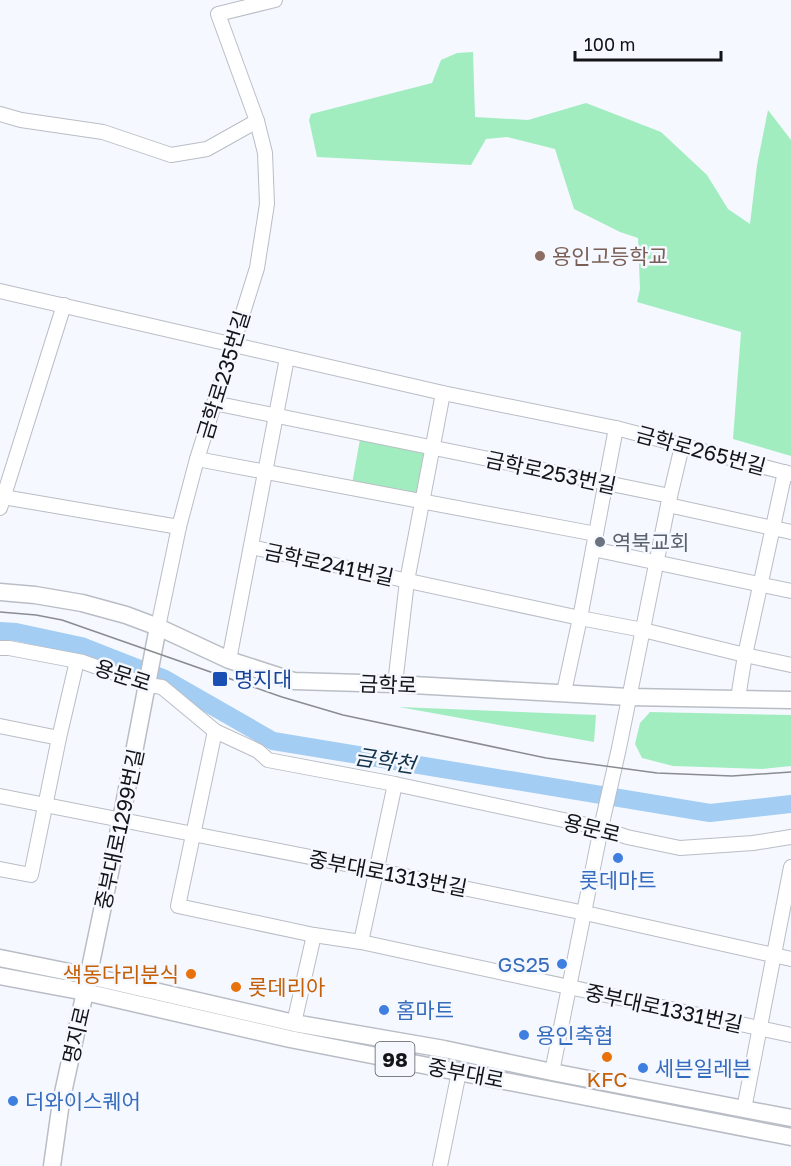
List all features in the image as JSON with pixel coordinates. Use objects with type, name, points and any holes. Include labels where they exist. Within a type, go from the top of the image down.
[{"type":"main road","name":"금학로","points":[[0,592],[82,603],[126,615],[157,633],[294,681],[564,692],[629,697],[791,700]]},
{"type":"main road","name":"중부대로1299번길","points":[[87,984],[157,633]]},
{"type":"main road","name":"중부대로","points":[[0,958],[290,1039],[791,1137]]},
{"type":"main road","name":"중부대로","points":[[0,976],[87,984],[444,1049],[791,1118]]},
{"type":"main road","name":"명지로","points":[[52,1166],[61,1102],[87,984]]},
{"type":"street","name":"금학로235번길","points":[[157,633],[179,527],[197,459],[257,268],[267,204],[265,153],[257,122],[218,15],[275,0]]},
{"type":"street","points":[[0,114],[21,120],[103,132],[171,155],[207,149],[257,122]]},
{"type":"street","points":[[0,291],[443,393],[616,428]]},
{"type":"street","points":[[64,305],[2,502],[179,527]]},
{"type":"street","name":"금학로241번길","points":[[229,660],[287,358]]},
{"type":"street","points":[[395,684],[407,580],[443,393]]},
{"type":"street","points":[[214,403],[433,447]]},
{"type":"street","name":"금학로265번길","points":[[564,692],[616,428],[788,473]]},
{"type":"street","name":"중부대로1331번길","points":[[552,1072],[682,446]]},
{"type":"street","name":"금학로253번길","points":[[433,447],[606,483],[791,532]]},
{"type":"street","points":[[197,459],[596,534]]},
{"type":"street","points":[[738,698],[760,584],[788,473]]},
{"type":"street","name":"금학로241번길","points":[[251,547],[407,580]]},
{"type":"street","points":[[593,549],[791,591]]},
{"type":"street","points":[[407,580],[643,630],[745,656],[791,665]]},
{"type":"street","name":"용문로","points":[[0,648],[77,661],[162,687],[215,731],[258,751],[268,760],[395,784],[601,828],[627,837],[680,848],[753,843],[791,837]]},
{"type":"street","name":"용문로","points":[[0,869],[31,875],[58,738],[77,661]]},
{"type":"street","points":[[0,726],[58,738]]},
{"type":"street","points":[[215,731],[178,906],[314,935],[361,942],[568,987]]},
{"type":"street","points":[[361,942],[395,784]]},
{"type":"street","name":"중부대로1313번길","points":[[0,796],[585,913]]},
{"type":"street","points":[[744,1109],[788,895],[791,867]]},
{"type":"street","points":[[585,913],[791,959]]},
{"type":"street","points":[[294,1023],[314,935]]},
{"type":"street","name":"중부대로1331번길","points":[[568,987],[791,1035]]},
{"type":"street","points":[[440,1166],[459,1072]]},
{"type":"green space","points":[[473,52],[475,117],[528,120],[586,103],[661,132],[707,175],[728,209],[750,224],[757,165],[768,110],[791,140],[791,456],[733,439],[741,332],[637,302],[640,289],[638,238],[620,232],[574,209],[555,149],[507,137],[486,139],[471,165],[317,157],[309,120],[311,114],[432,83],[441,60],[457,53]]},
{"type":"green space","points":[[360,439],[427,451],[420,496],[352,484]]},
{"type":"green space","points":[[399,707],[596,715],[594,742]]},
{"type":"green space","points":[[650,712],[791,715],[791,766],[762,769],[673,766],[642,758],[635,744],[640,723]]},
{"type":"waterway","name":"금학천","points":[[0,631],[16,632],[81,646],[165,679],[273,741],[710,813],[791,804]]},
{"type":"tram line","points":[[0,612],[62,620],[282,697],[343,715],[546,758],[657,773],[732,776],[791,772]]},
{"type":"place","name":"용인고등학교","points":[[540,256]]},
{"type":"place","name":"역북교회","points":[[600,542]]},
{"type":"place","name":"명지대","points":[[220,679]]},
{"type":"place","name":"롯데마트","points":[[618,858]]},
{"type":"place","name":"GS25","points":[[562,964]]},
{"type":"place","name":"색동다리분식","points":[[191,974]]},
{"type":"place","name":"롯데리아","points":[[236,987]]},
{"type":"place","name":"홈마트","points":[[384,1010]]},
{"type":"place","name":"용인축협","points":[[524,1035]]},
{"type":"place","name":"KFC","points":[[607,1057]]},
{"type":"place","name":"세븐일레븐","points":[[643,1068]]},
{"type":"place","name":"더와이스퀘어","points":[[13,1101]]}]
